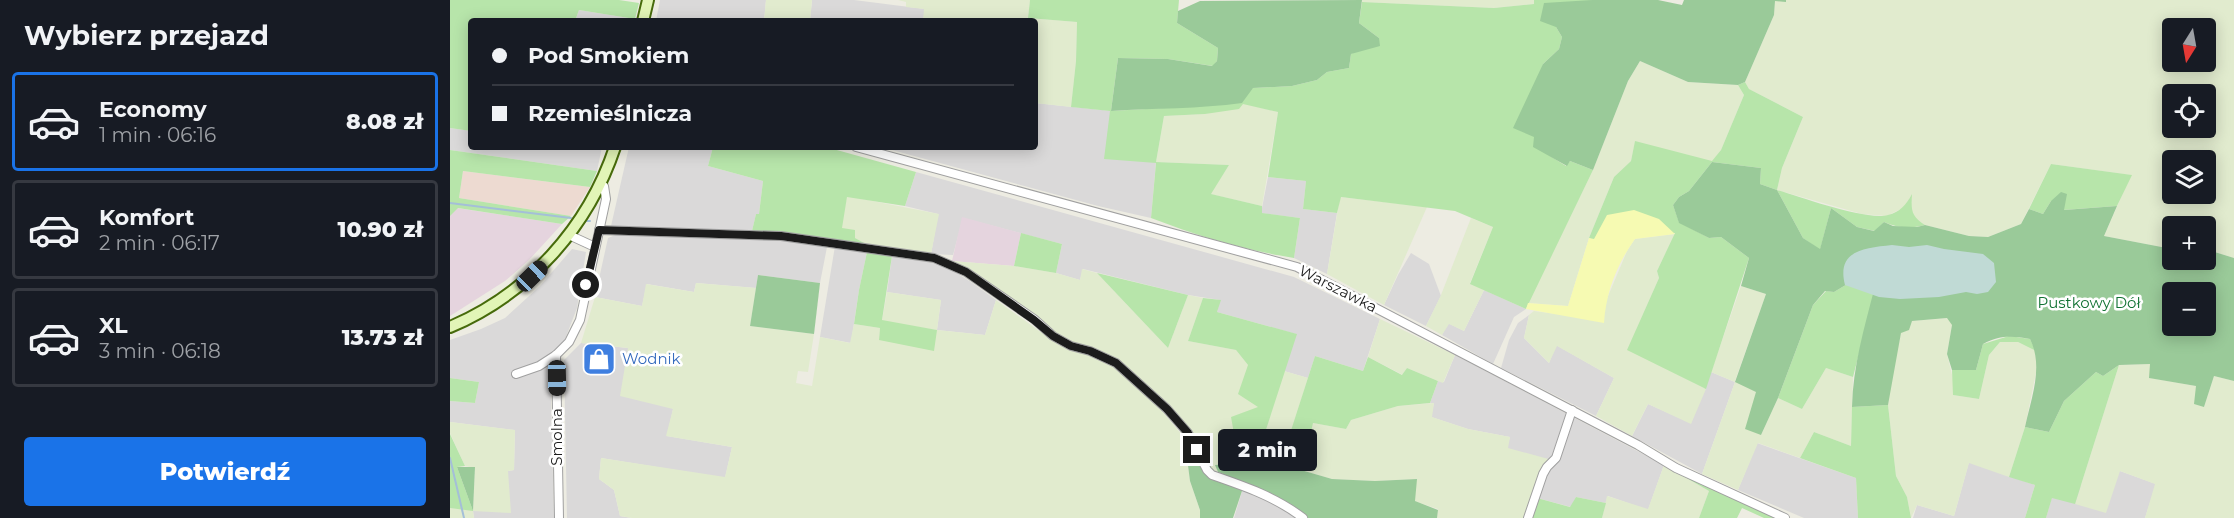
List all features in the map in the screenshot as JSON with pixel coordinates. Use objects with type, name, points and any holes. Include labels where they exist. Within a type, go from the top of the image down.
[{"type":"main road","points":[[645,18],[648,0]]},
{"type":"main road","points":[[450,327],[481,312],[519,286],[544,264],[569,235],[600,184],[614,150]]},
{"type":"street","name":"Warszawka","points":[[867,150],[1297,267],[1638,445],[1676,468],[1785,518]]},
{"type":"street","points":[[516,374],[539,366],[556,355],[569,342],[580,320],[606,199],[604,186],[600,184]]},
{"type":"street","points":[[599,230],[781,236],[934,258],[966,272],[1053,336],[1071,346],[1090,351],[1116,363],[1167,409],[1188,433],[1207,470],[1212,475],[1260,492],[1303,518]]},
{"type":"street","points":[[569,235],[595,247]]},
{"type":"street","name":"Smolna","points":[[556,355],[557,475],[560,518]]},
{"type":"street","points":[[1528,518],[1543,474],[1556,458],[1572,410]]},
{"type":"shaded area","points":[[450,0],[619,0],[639,3],[635,18],[579,10],[576,18],[468,18],[468,131],[450,128]]},
{"type":"shaded area","points":[[660,0],[766,0],[764,18],[657,18]]},
{"type":"shaded area","points":[[766,0],[812,0],[810,18],[764,18]]},
{"type":"shaded area","points":[[812,0],[854,0],[925,9],[924,18],[810,18]]},
{"type":"shaded area","points":[[898,0],[1030,0],[1028,18],[923,18],[924,9],[906,7],[906,2]]},
{"type":"shaded area","points":[[1030,0],[1179,0],[1177,23],[1218,48],[1217,61],[1213,66],[1168,59],[1118,58],[1111,111],[1163,108],[1253,88],[1292,86],[1317,80],[1327,72],[1349,68],[1351,54],[1379,38],[1359,23],[1362,2],[1494,8],[1534,4],[1534,0],[1592,0],[1556,27],[1562,37],[1559,49],[1543,64],[1534,137],[1550,156],[1566,166],[1570,161],[1593,170],[1526,309],[1470,284],[1493,227],[1455,211],[1341,197],[1337,213],[1303,209],[1306,181],[1268,177],[1278,112],[1243,104],[1239,109],[1205,114],[1164,116],[1156,162],[1229,165],[1211,194],[1262,206],[1262,213],[1300,218],[1294,258],[1239,247],[1151,218],[1156,163],[1104,159],[1110,111],[1071,107],[1077,22],[1028,18]]},
{"type":"shaded area","points":[[1362,0],[1534,0],[1534,4],[1494,8],[1362,2]]},
{"type":"shaded area","points":[[1775,0],[2234,0],[2234,258],[2216,252],[2216,216],[2162,216],[2162,247],[2104,236],[2131,175],[2051,164],[2021,224],[1988,237],[1969,236],[1925,225],[1915,219],[1911,209],[1911,196],[1905,207],[1887,216],[1862,214],[1777,190],[1782,168],[1803,117],[1749,89],[1745,82],[1774,15]]},
{"type":"shaded area","points":[[579,10],[629,18],[576,18]]},
{"type":"shaded area","points":[[1038,19],[1077,22],[1071,107],[1038,103]]},
{"type":"shaded area","points":[[1640,61],[1688,82],[1738,85],[1744,95],[1721,150],[1712,162],[1635,142],[1631,161],[1614,177],[1589,238],[1568,306],[1528,303],[1593,170],[1628,81]]},
{"type":"shaded area","points":[[1745,82],[1749,89],[1803,117],[1782,168],[1777,190],[1760,184],[1761,168],[1712,162],[1689,191],[1679,197],[1673,205],[1679,222],[1709,238],[1721,237],[1749,258],[1706,389],[1627,350],[1659,278],[1657,271],[1675,233],[1594,240],[1589,238],[1614,177],[1631,161],[1635,141],[1712,161],[1721,150],[1744,95],[1738,85]]},
{"type":"shaded area","points":[[1038,103],[1111,111],[1156,162],[1151,218],[1098,206],[892,150],[1038,150]]},
{"type":"shaded area","points":[[1242,103],[1278,112],[1262,206],[1210,194],[1229,165],[1156,162],[1164,116],[1205,114]]},
{"type":"shaded area","points":[[450,128],[468,131],[468,150],[601,150],[597,171],[450,150]]},
{"type":"shaded area","points":[[450,150],[597,171],[590,187],[463,171],[459,198],[571,216],[562,224],[458,208],[450,216]]},
{"type":"shaded area","points":[[628,150],[712,150],[708,166],[763,181],[759,214],[756,214],[752,231],[611,226]]},
{"type":"shaded area","points":[[712,150],[837,150],[916,172],[905,206],[847,197],[842,228],[855,230],[855,238],[868,245],[809,236],[752,231],[756,214],[759,214],[763,181],[708,166]]},
{"type":"shaded area","points":[[2051,164],[2132,175],[2117,206],[2063,210],[2051,201],[2043,214],[2029,209]]},
{"type":"shaded area","points":[[463,171],[590,187],[571,216],[459,198]]},
{"type":"shaded area","points":[[916,172],[1294,277],[1380,319],[1363,371],[1315,356],[1308,378],[1284,371],[1296,334],[1217,312],[1220,300],[1188,295],[1083,269],[1080,280],[1056,273],[1062,244],[963,218],[953,255],[931,254],[938,214],[905,206]]},
{"type":"shaded area","points":[[1268,177],[1306,181],[1303,209],[1337,213],[1327,274],[1294,258],[1300,218],[1261,213]]},
{"type":"shaded area","points":[[1777,190],[1850,212],[1878,216],[1892,214],[1899,210],[1912,194],[1913,212],[1917,219],[1925,225],[1904,227],[1884,222],[1875,231],[1857,227],[1831,208],[1820,250],[1803,238]]},
{"type":"shaded area","points":[[847,196],[939,214],[931,254],[868,245],[855,238],[841,228]]},
{"type":"shaded area","points":[[1340,197],[1427,207],[1384,305],[1327,274]]},
{"type":"shaded area","points":[[450,207],[562,224],[529,260],[505,281],[450,316]]},
{"type":"shaded area","points":[[962,217],[1021,233],[1014,266],[952,261]]},
{"type":"shaded area","points":[[1471,218],[1493,227],[1470,283],[1484,290],[1464,331],[1449,324],[1442,335],[1426,326],[1441,295]]},
{"type":"shaded area","points":[[1021,233],[1062,244],[1056,273],[1014,266]]},
{"type":"shaded area","points":[[618,234],[805,242],[827,247],[820,283],[758,275],[756,288],[696,283],[694,292],[647,284],[642,306],[595,297],[608,238]]},
{"type":"shaded area","points":[[1675,234],[1657,271],[1659,278],[1636,330],[1657,364],[1706,389],[1691,424],[1648,404],[1632,436],[1596,416],[1614,378],[1557,346],[1549,363],[1524,338],[1529,315],[1534,311],[1564,315],[1606,301],[1627,251],[1635,239]]},
{"type":"shaded area","points":[[1892,245],[1909,247],[1927,245],[1983,254],[1994,263],[1996,282],[1988,292],[1977,294],[1966,292],[1939,297],[1900,299],[1879,297],[1845,285],[1843,273],[1849,258],[1863,250]]},
{"type":"shaded area","points":[[835,246],[867,252],[851,343],[820,337]]},
{"type":"shaded area","points":[[572,249],[586,252],[577,308],[564,342],[550,354],[554,518],[474,518],[473,511],[508,471],[514,470],[515,430],[450,422],[450,401],[475,403],[479,382],[450,378],[450,340],[505,318],[540,286]]},
{"type":"shaded area","points":[[867,252],[892,256],[882,320],[937,330],[934,351],[879,340],[880,328],[854,324]]},
{"type":"shaded area","points":[[1411,253],[1429,264],[1441,296],[1426,326],[1384,305]]},
{"type":"shaded area","points":[[892,256],[944,265],[996,300],[985,335],[937,330],[941,300],[887,292]]},
{"type":"shaded area","points":[[952,261],[1014,266],[1056,273],[1080,280],[1082,269],[1097,273],[1168,348],[1188,295],[1203,298],[1188,341],[1236,350],[1248,365],[1258,407],[1262,442],[1284,371],[1308,378],[1287,446],[1313,423],[1346,429],[1351,420],[1398,406],[1434,403],[1432,417],[1468,429],[1510,437],[1508,448],[1552,460],[1531,518],[1437,518],[1438,509],[1414,501],[1416,479],[1375,481],[1332,479],[1270,461],[1216,465],[1218,472],[1212,470],[1197,440],[1185,424],[1133,373],[1105,354],[1062,339]]},
{"type":"shaded area","points":[[1097,273],[1188,295],[1168,348]]},
{"type":"shaded area","points":[[1854,280],[1875,290],[1853,377],[1826,368],[1802,409],[1778,398],[1813,305],[1826,291],[1834,292]]},
{"type":"shaded area","points":[[696,283],[756,288],[750,326],[814,334],[808,372],[798,371],[796,383],[812,386],[820,337],[850,343],[854,324],[880,328],[879,340],[936,330],[882,321],[887,292],[941,300],[937,330],[985,335],[996,300],[1059,345],[1091,355],[1116,368],[1156,404],[1194,449],[1186,450],[1190,481],[1200,510],[1200,518],[632,518],[620,516],[614,490],[599,479],[601,458],[725,477],[732,447],[666,436],[673,409],[620,396],[628,348],[581,343],[595,297],[642,306],[646,284],[694,292]]},
{"type":"shaded area","points":[[1741,286],[1766,294],[1735,381],[1757,392],[1761,435],[1778,398],[1802,409],[1826,368],[1853,377],[1851,446],[1814,432],[1800,458],[1758,443],[1738,490],[1702,474],[1735,382],[1711,372]]},
{"type":"shaded area","points":[[1484,290],[1526,309],[1514,317],[1493,364],[1442,335],[1448,323],[1464,331]]},
{"type":"shaded area","points":[[1203,298],[1221,300],[1217,312],[1297,334],[1262,442],[1235,439],[1231,417],[1258,407],[1238,394],[1248,365],[1236,350],[1188,341]]},
{"type":"shaded area","points":[[1529,315],[1524,338],[1549,363],[1556,345],[1614,378],[1596,416],[1501,368],[1509,340],[1518,323]]},
{"type":"shaded area","points":[[1948,318],[1952,325],[1947,354],[1954,383],[1953,395],[1979,399],[1989,355],[2000,342],[2018,342],[2036,351],[2037,368],[2025,427],[2009,477],[1969,463],[1954,516],[1917,505],[1911,518],[1907,497],[1896,476],[1888,405],[1889,388],[1901,333],[1912,321]]},
{"type":"shaded area","points":[[1380,319],[1455,355],[1443,383],[1407,368],[1403,375],[1368,357]]},
{"type":"shaded area","points":[[2009,336],[2030,339],[2036,351],[2018,342],[2000,342],[1989,355],[1979,399],[1953,395],[1952,370],[1976,370],[1983,344]]},
{"type":"shaded area","points":[[581,343],[628,348],[673,409],[667,436],[732,447],[725,478],[601,458],[599,479],[614,490],[620,516],[632,518],[567,518],[564,360]]},
{"type":"shaded area","points":[[1455,355],[1664,465],[1648,510],[1608,496],[1606,503],[1576,497],[1571,507],[1537,498],[1507,448],[1510,437],[1468,429],[1431,417],[1434,403],[1430,403],[1438,381],[1444,382]]},
{"type":"shaded area","points":[[1315,356],[1363,371],[1368,357],[1402,375],[1407,368],[1438,381],[1430,403],[1398,406],[1351,420],[1346,429],[1313,423],[1308,445],[1286,446]]},
{"type":"shaded area","points":[[2150,364],[2150,378],[2196,386],[2204,407],[2214,376],[2234,381],[2234,518],[2145,518],[2155,484],[2120,471],[2106,513],[2075,504],[2119,365]]},
{"type":"shaded area","points":[[2119,365],[2075,504],[2052,498],[2046,518],[2025,518],[2035,485],[2009,477],[2025,427],[2049,432],[2064,401],[2096,372],[2103,376]]},
{"type":"shaded area","points":[[1711,372],[1735,382],[1702,474],[1632,436],[1648,404],[1691,423]]},
{"type":"shaded area","points":[[450,378],[479,382],[475,403],[450,401]]},
{"type":"shaded area","points":[[1888,405],[1896,476],[1907,497],[1911,518],[1858,518],[1856,478],[1800,458],[1814,432],[1851,446],[1852,407]]},
{"type":"shaded area","points":[[450,422],[515,430],[514,470],[508,471],[511,513],[473,511],[474,518],[450,518],[450,508],[473,510],[475,468],[465,466],[450,433]]},
{"type":"shaded area","points":[[450,434],[465,466],[457,467],[473,511],[450,508]]},
{"type":"shaded area","points":[[1757,443],[1856,478],[1858,518],[1804,518],[1738,490]]},
{"type":"shaded area","points":[[1969,462],[2035,485],[2025,518],[1913,518],[1917,505],[1954,516]]},
{"type":"shaded area","points":[[1664,465],[1709,491],[1699,518],[1602,518],[1607,496],[1648,509]]},
{"type":"shaded area","points":[[1664,465],[1780,518],[1764,518],[1742,508],[1737,518],[1699,518],[1709,491]]},
{"type":"shaded area","points":[[2120,471],[2156,484],[2145,518],[2046,518],[2052,497]]},
{"type":"shaded area","points":[[1243,488],[1288,511],[1298,518],[1234,518]]},
{"type":"shaded area","points":[[1576,497],[1606,503],[1602,518],[1531,518],[1537,498],[1570,507]]},
{"type":"green space","points":[[1362,0],[1359,23],[1379,38],[1380,46],[1351,54],[1349,68],[1327,72],[1317,80],[1292,86],[1253,88],[1242,103],[1111,111],[1118,58],[1168,59],[1212,66],[1217,61],[1218,48],[1177,23],[1178,11],[1200,1]]},
{"type":"green space","points":[[1658,0],[1682,5],[1684,0],[1786,0],[1786,2],[1775,1],[1774,15],[1745,82],[1738,85],[1688,82],[1640,61],[1628,81],[1593,170],[1570,161],[1567,166],[1533,147],[1534,137],[1513,128],[1543,64],[1559,49],[1562,37],[1556,27],[1540,21],[1544,3]]},
{"type":"green space","name":"Pustkowy Dół","points":[[1712,162],[1761,168],[1760,184],[1777,190],[1803,238],[1820,249],[1831,208],[1857,227],[1874,231],[1884,222],[1893,226],[1925,225],[1969,236],[1988,237],[2021,224],[2029,209],[2043,214],[2051,201],[2061,192],[2067,194],[2064,210],[2117,206],[2104,236],[2162,247],[2162,270],[2216,270],[2216,252],[2234,258],[2234,381],[2214,376],[2204,407],[2194,404],[2196,386],[2149,378],[2150,364],[2119,365],[2103,376],[2096,372],[2064,401],[2049,432],[2025,427],[2036,372],[2036,360],[2030,339],[2006,337],[1989,341],[1983,344],[1976,370],[1952,370],[1947,354],[1952,325],[1947,318],[1912,321],[1909,330],[1901,333],[1888,405],[1852,407],[1857,362],[1874,290],[1854,280],[1834,292],[1825,291],[1813,305],[1778,398],[1761,435],[1745,429],[1756,392],[1735,382],[1766,294],[1741,286],[1749,258],[1721,237],[1709,238],[1679,223],[1673,205],[1679,197],[1689,191]]},
{"type":"green space","points":[[758,275],[820,283],[814,334],[750,326]]},
{"type":"green space","points":[[1194,449],[1205,471],[1243,488],[1233,518],[1200,518],[1200,510],[1190,481],[1186,450]]},
{"type":"green space","points":[[1270,461],[1332,479],[1375,481],[1417,479],[1415,501],[1438,510],[1437,518],[1308,518],[1250,485],[1218,472],[1215,465]]},
{"type":"green space","points":[[457,467],[475,467],[473,511]]},
{"type":"sand","points":[[1634,210],[1659,219],[1675,234],[1635,239],[1614,279],[1607,300],[1604,323],[1526,309],[1528,303],[1568,306],[1589,238],[1594,239],[1607,215]]},
{"type":"waterway","points":[[450,203],[571,218]]},
{"type":"waterway","points":[[450,458],[464,518]]},
{"type":"place","name":"Wodnik","points":[[599,359]]},
{"type":"route","points":[[586,285],[599,230],[781,236],[934,258],[966,272],[1053,336],[1071,346],[1090,351],[1116,363],[1167,409],[1188,433],[1197,450]]}]
